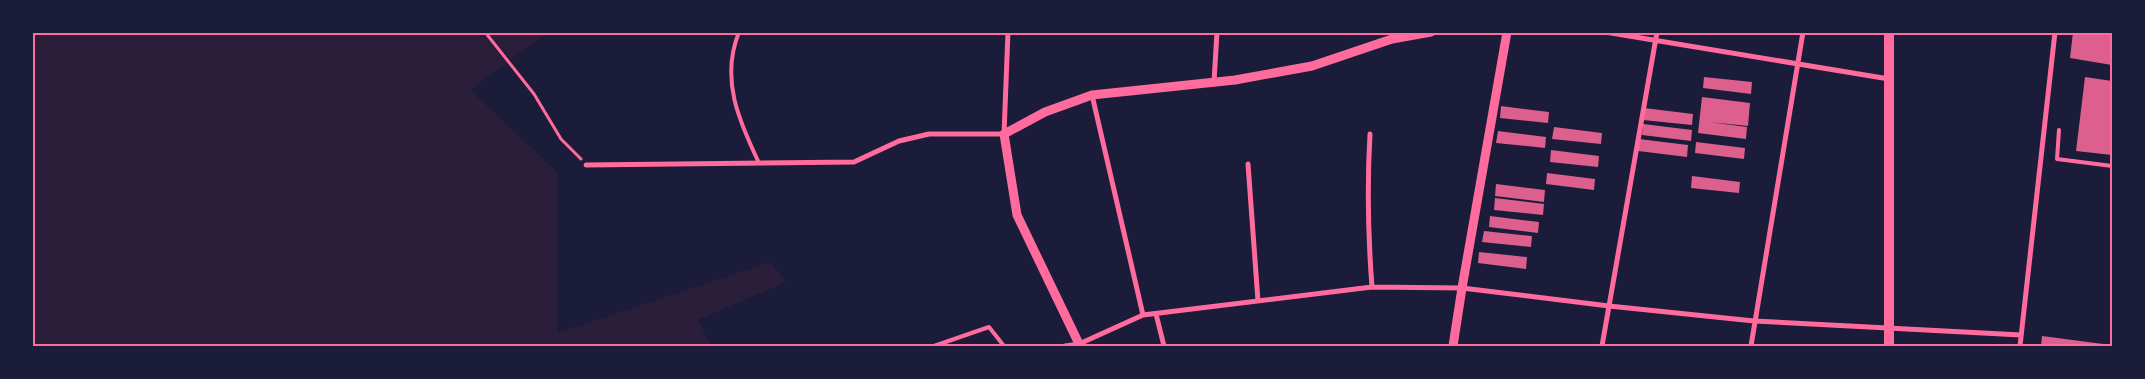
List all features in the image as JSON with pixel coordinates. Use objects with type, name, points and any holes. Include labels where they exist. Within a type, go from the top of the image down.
[{"type":"main road","points":[[1889,32],[1889,346]]},
{"type":"street","points":[[1008,32],[1004,134],[1017,215],[1079,345]]},
{"type":"street","points":[[1214,82],[1217,32]]},
{"type":"street","points":[[586,165],[854,162],[899,141],[929,134],[1004,134],[1045,112],[1092,95],[1214,82],[1312,66],[1392,40],[1431,32]]},
{"type":"street","points":[[1453,346],[1506,32]]},
{"type":"street","points":[[1605,32],[1889,79]]},
{"type":"street","points":[[1602,346],[1658,32]]},
{"type":"street","points":[[1751,346],[1796,63],[1803,32]]},
{"type":"street","points":[[2020,346],[2055,32]]},
{"type":"street","points":[[1092,95],[1143,315]]},
{"type":"street","points":[[1370,134],[1367,178],[1372,287]]},
{"type":"street","points":[[1248,164],[1258,301]]},
{"type":"street","points":[[1065,346],[1079,345],[1143,315],[1372,287],[1462,288],[1754,321],[2021,334]]},
{"type":"street","points":[[1156,314],[1164,346]]},
{"type":"lane","points":[[739,32],[732,48],[732,94],[740,121],[760,162]]},
{"type":"lane","points":[[2059,130],[2057,159],[2112,166]]},
{"type":"lane","points":[[934,346],[989,327],[1004,346]]},
{"type":"path","points":[[485,32],[534,94],[562,140],[586,165]]},
{"type":"shaded area","points":[[32,33],[547,33],[470,90],[557,172],[558,333],[771,262],[786,282],[698,320],[711,346],[33,346]]},
{"type":"building","points":[[2073,32],[2112,32],[2112,65],[2070,58]]},
{"type":"building","points":[[1704,77],[1752,82],[1751,94],[1703,88]]},
{"type":"building","points":[[2085,77],[2112,81],[2112,155],[2076,151]]},
{"type":"building","points":[[1702,97],[1750,103],[1748,126],[1709,122],[1747,127],[1746,139],[1698,133]]},
{"type":"building","points":[[1501,106],[1549,112],[1548,123],[1500,118]]},
{"type":"building","points":[[1644,108],[1693,114],[1692,125],[1643,120]]},
{"type":"building","points":[[1643,124],[1692,130],[1691,141],[1642,135]]},
{"type":"building","points":[[1554,127],[1602,133],[1601,144],[1552,139]]},
{"type":"building","points":[[1498,131],[1546,137],[1545,148],[1496,143]]},
{"type":"building","points":[[1639,139],[1688,145],[1687,157],[1638,151]]},
{"type":"building","points":[[1696,142],[1745,148],[1744,159],[1695,153]]},
{"type":"building","points":[[1551,150],[1599,156],[1598,167],[1550,162]]},
{"type":"building","points":[[1547,173],[1595,179],[1594,190],[1546,184]]},
{"type":"building","points":[[1692,176],[1740,182],[1739,193],[1691,188]]},
{"type":"building","points":[[1496,184],[1545,190],[1544,202],[1495,196]]},
{"type":"building","points":[[1495,198],[1544,204],[1543,215],[1494,210]]},
{"type":"building","points":[[1490,216],[1539,222],[1538,233],[1489,227]]},
{"type":"building","points":[[1484,231],[1532,236],[1531,247],[1482,242]]},
{"type":"building","points":[[1479,252],[1527,257],[1526,269],[1478,263]]},
{"type":"building","points":[[2042,336],[2111,345],[2111,346],[2041,346]]}]
